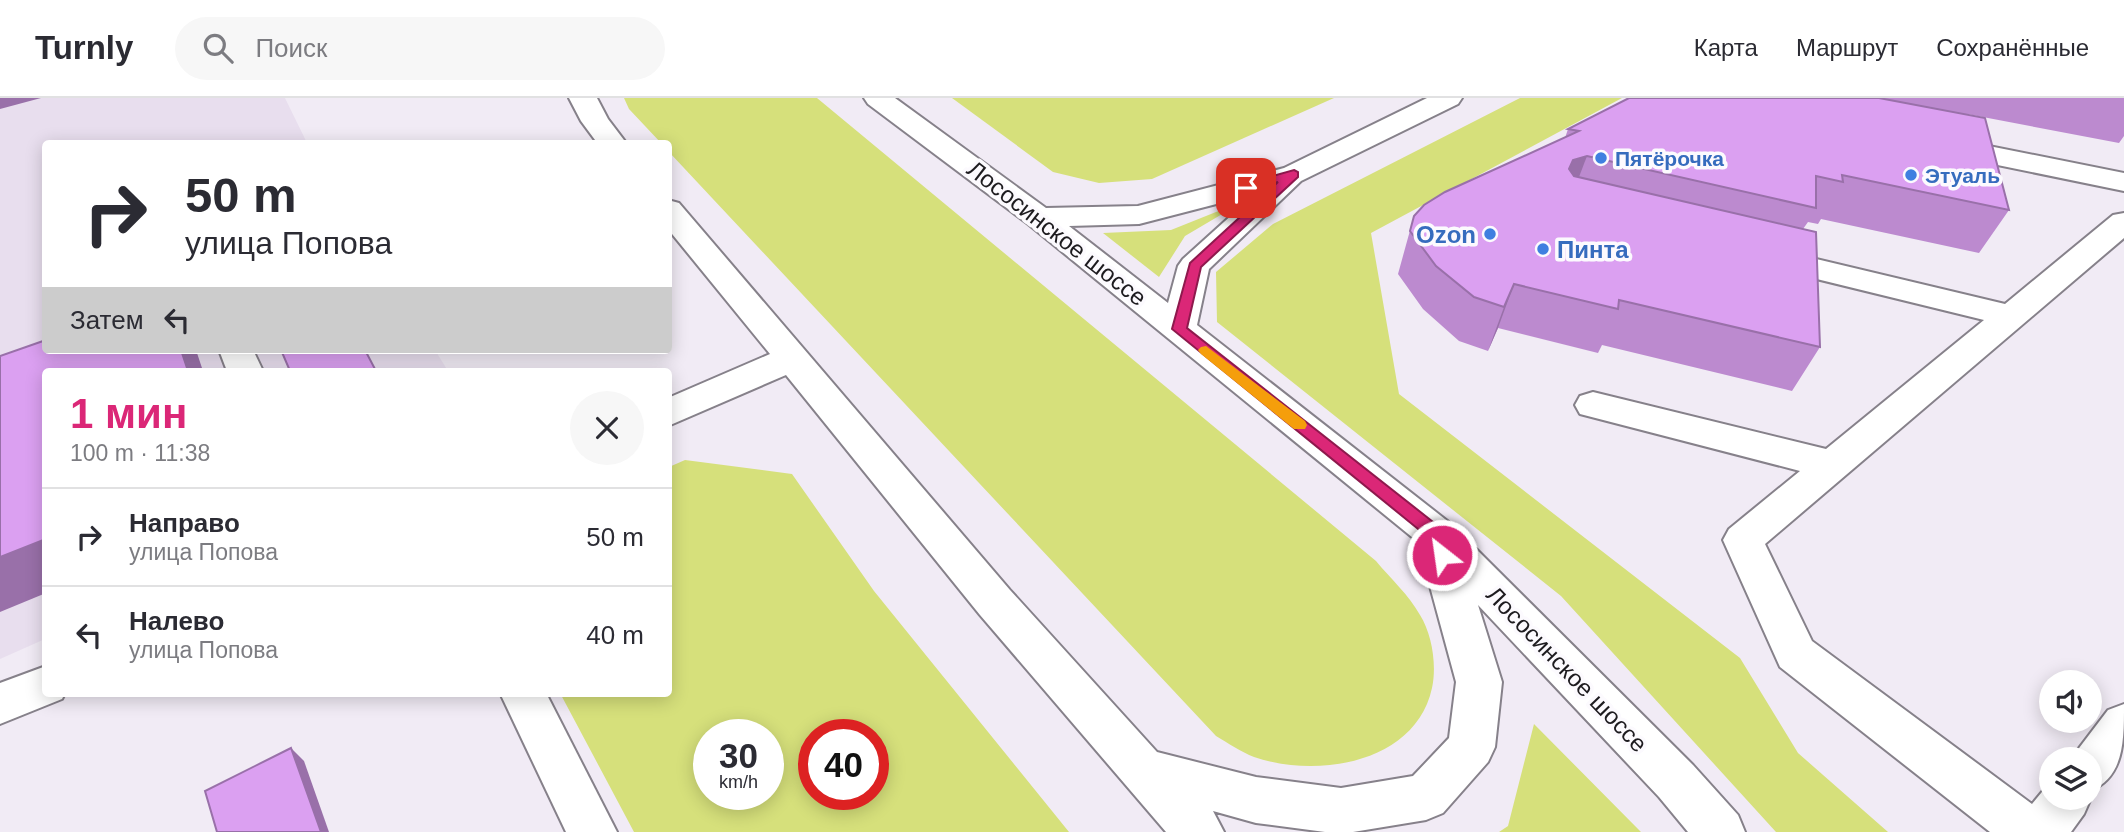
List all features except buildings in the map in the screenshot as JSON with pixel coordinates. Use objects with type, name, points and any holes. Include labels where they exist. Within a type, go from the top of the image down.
[{"type":"street","name":"Лососинское шоссе","points":[[878,98],[1039,217],[1436,534],[1676,781],[1720,832]]},
{"type":"street","points":[[1039,217],[1139,215],[1294,174],[1448,98]]},
{"type":"street","points":[[592,106],[611,140]]},
{"type":"street","points":[[1923,142],[2124,182]]},
{"type":"street","points":[[1179,329],[1194,266],[1294,174]]},
{"type":"street","points":[[672,214],[976,580],[1141,770],[1199,832]]},
{"type":"street","points":[[2029,832],[1796,653],[1743,540],[2124,222]]},
{"type":"street","points":[[1731,248],[2011,316]]},
{"type":"street","points":[[672,411],[793,358]]},
{"type":"street","points":[[1593,405],[1833,465]]},
{"type":"street","points":[[1141,770],[1256,800],[1342,811],[1426,797],[1471,747],[1479,682],[1436,534]]},
{"type":"street","points":[[0,704],[42,687]]},
{"type":"street","points":[[525,697],[592,832]]},
{"type":"street","points":[[2102,753],[2124,725]]},
{"type":"street","points":[[2040,832],[2057,810]]},
{"type":"shaded area","points":[[0,98],[285,98],[306,140],[42,140],[42,354],[437,354],[446,368],[42,368],[42,640],[0,659]]},
{"type":"green space","points":[[624,98],[817,98],[1376,561],[1420,615],[1428,631],[1434,660],[1432,688],[1422,713],[1406,734],[1385,749],[1361,759],[1334,765],[1306,766],[1254,757],[1216,736],[672,155],[672,140],[658,140],[629,109]]},
{"type":"green space","points":[[952,98],[1334,98],[1152,179],[1099,183],[1053,172]]},
{"type":"green space","points":[[1520,98],[1622,98],[1371,233],[1399,394],[1740,658],[1798,753],[1888,832],[1776,832],[1561,596],[1217,322],[1216,272],[1273,224]]},
{"type":"green space","points":[[1246,200],[1185,236],[1159,277],[1103,233],[1171,230]]},
{"type":"green space","points":[[685,460],[792,474],[874,591],[1069,832],[634,832],[562,697],[672,697],[672,466]]},
{"type":"green space","points":[[1534,724],[1641,832],[1499,832],[1508,826]]},
{"type":"slow traffic","points":[[1206,350],[1300,425]]},
{"type":"place","name":"Пятёрочка","points":[[1601,158]]},
{"type":"place","name":"Этуаль","points":[[1911,175]]},
{"type":"place","name":"Ozon","points":[[1490,234]]},
{"type":"place","name":"Пинта","points":[[1543,249]]},
{"type":"route","points":[[1246,188],[1294,174],[1194,266],[1179,329],[1436,534],[1442,555]]}]
